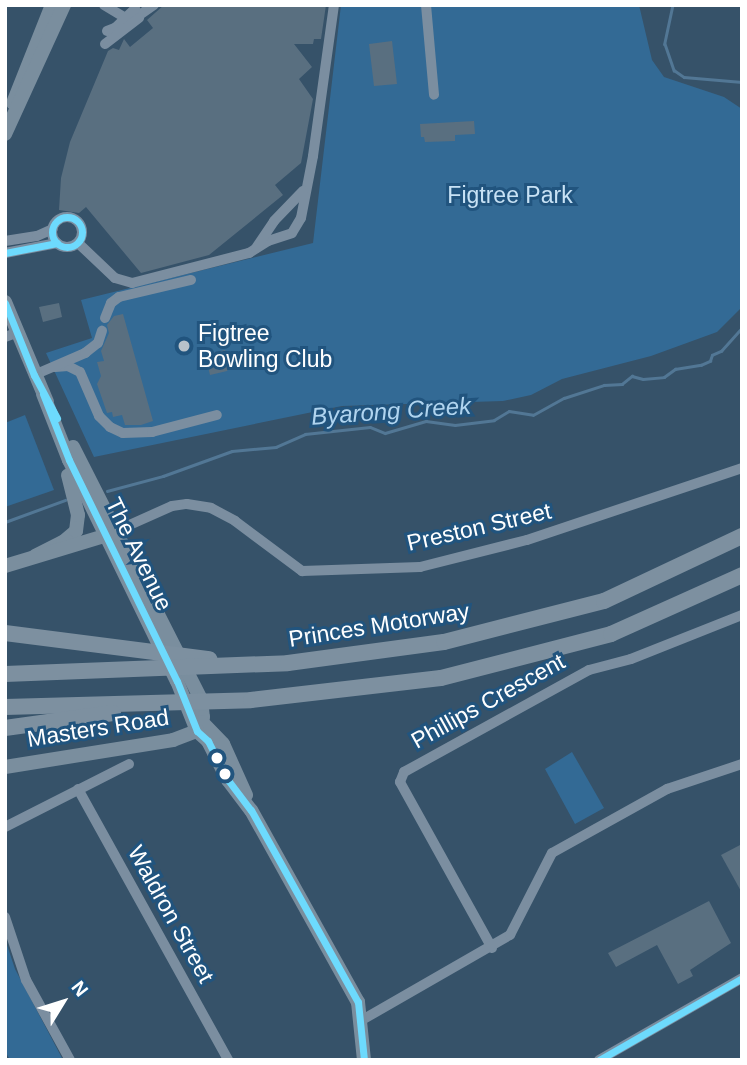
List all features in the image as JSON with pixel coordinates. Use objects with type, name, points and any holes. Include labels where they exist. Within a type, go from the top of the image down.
[{"type":"highway","name":"Princes Motorway","points":[[5,674],[257,665],[444,642],[604,601],[742,536]]},
{"type":"highway","points":[[5,728],[78,716],[441,678],[611,634],[742,575]]},
{"type":"highway","points":[[5,633],[257,665]]},
{"type":"highway","points":[[5,707],[251,700]]},
{"type":"main road","points":[[5,132],[19,84],[52,5]]},
{"type":"main road","points":[[5,132],[64,5]]},
{"type":"main road","name":"The Avenue","points":[[5,302],[11,335],[43,394],[61,443],[201,699],[200,725]]},
{"type":"main road","points":[[35,556],[72,536],[79,519],[43,394]]},
{"type":"main road","points":[[5,566],[110,534]]},
{"type":"main road","name":"The Avenue","points":[[110,534],[153,636],[228,780],[251,810],[358,1002],[362,1020],[364,1060]]},
{"type":"main road","name":"Masters Road","points":[[5,766],[173,740],[200,725]]},
{"type":"street","points":[[104,5],[133,21],[138,10]]},
{"type":"street","points":[[122,5],[127,11],[155,5]]},
{"type":"street","points":[[78,243],[115,278],[132,283],[254,250],[296,230],[313,156],[334,5]]},
{"type":"street","points":[[426,5],[434,95]]},
{"type":"street","points":[[105,44],[138,10]]},
{"type":"street","points":[[107,31],[115,28],[125,18]]},
{"type":"street","points":[[254,250],[274,221],[297,201],[305,189]]},
{"type":"street","points":[[5,241],[37,236],[53,229],[60,219],[75,219],[82,232],[78,243],[68,247],[58,243],[5,253]]},
{"type":"street","points":[[53,229],[58,243]]},
{"type":"street","points":[[105,317],[111,303],[119,297],[191,280]]},
{"type":"street","points":[[34,375],[93,348],[102,331]]},
{"type":"street","points":[[55,366],[68,366],[80,372],[99,416],[110,428],[123,433],[152,432],[217,415]]},
{"type":"street","name":"Preston Street","points":[[110,534],[172,506],[187,504],[211,508],[235,521],[302,571],[420,567],[527,540],[742,468]]},
{"type":"street","name":"Phillips Crescent","points":[[492,948],[400,782],[404,772],[589,670],[631,659],[742,615]]},
{"type":"street","points":[[5,827],[129,764]]},
{"type":"street","points":[[362,1020],[492,948],[510,935],[552,853],[667,789],[742,764]]},
{"type":"street","name":"Waldron Street","points":[[78,789],[228,1060]]},
{"type":"street","points":[[5,917],[26,980],[70,1060]]},
{"type":"street","points":[[600,1060],[742,978]]},
{"type":"green space","name":"Figtree Park","points":[[341,5],[639,5],[652,60],[664,77],[724,97],[742,109],[742,307],[717,332],[651,356],[562,379],[531,395],[503,401],[342,406],[94,457],[46,353],[92,338],[81,300],[313,243]]},
{"type":"green space","points":[[25,415],[54,490],[5,507],[5,423]]},
{"type":"green space","points":[[572,752],[604,808],[575,824],[545,769]]},
{"type":"green space","points":[[5,939],[15,969],[63,1060],[10,1060],[5,1051]]},
{"type":"building","points":[[164,5],[326,5],[321,39],[314,39],[313,44],[294,44],[312,67],[299,79],[313,99],[301,163],[275,185],[283,195],[209,255],[141,273],[86,207],[79,213],[59,210],[61,178],[70,142],[108,51],[113,48],[119,50],[124,39],[130,47],[153,28],[147,20]]},
{"type":"building","points":[[392,41],[397,84],[374,86],[369,44]]},
{"type":"building","points":[[474,121],[475,134],[455,135],[455,141],[425,142],[424,137],[421,137],[420,124]]},
{"type":"building","points":[[59,303],[62,317],[43,322],[39,307]]},
{"type":"building","points":[[123,314],[153,421],[141,425],[125,425],[122,415],[113,417],[112,412],[107,413],[97,384],[101,376],[97,362],[104,361],[101,351],[109,333],[107,325],[114,316]]},
{"type":"building","points":[[225,350],[230,366],[227,371],[210,375],[205,355]]},
{"type":"building","points":[[742,844],[742,893],[721,855]]},
{"type":"building","points":[[709,901],[731,943],[690,970],[693,976],[678,984],[657,945],[616,967],[608,953]]},
{"type":"waterway","name":"Byarong Creek","points":[[673,5],[665,44],[674,70],[684,77],[742,82]]},
{"type":"waterway","name":"Byarong Creek","points":[[107,491],[163,476],[232,451],[276,447],[305,434],[370,427],[385,433],[426,421],[455,425],[494,420],[509,411],[533,415],[564,398],[604,385],[622,384],[632,376],[643,379],[664,377],[675,369],[701,365],[710,361],[712,355],[721,351],[742,328]]},
{"type":"waterway","name":"Byarong Creek","points":[[5,522],[65,500]]},
{"type":"transit line","points":[[67,217],[78,221],[82,232],[78,243],[67,247],[56,243],[52,232],[56,221],[67,217]]},
{"type":"transit line","points":[[5,253],[57,243]]},
{"type":"transit line","points":[[5,303],[34,375],[57,418]]},
{"type":"transit line","points":[[43,394],[69,460],[177,681],[197,731],[208,741],[228,780],[251,810],[358,1002],[364,1060]]},
{"type":"transit line","points":[[599,1060],[742,978]]},
{"type":"place","name":"Figtree Bowling Club","points":[[184,346]]}]
